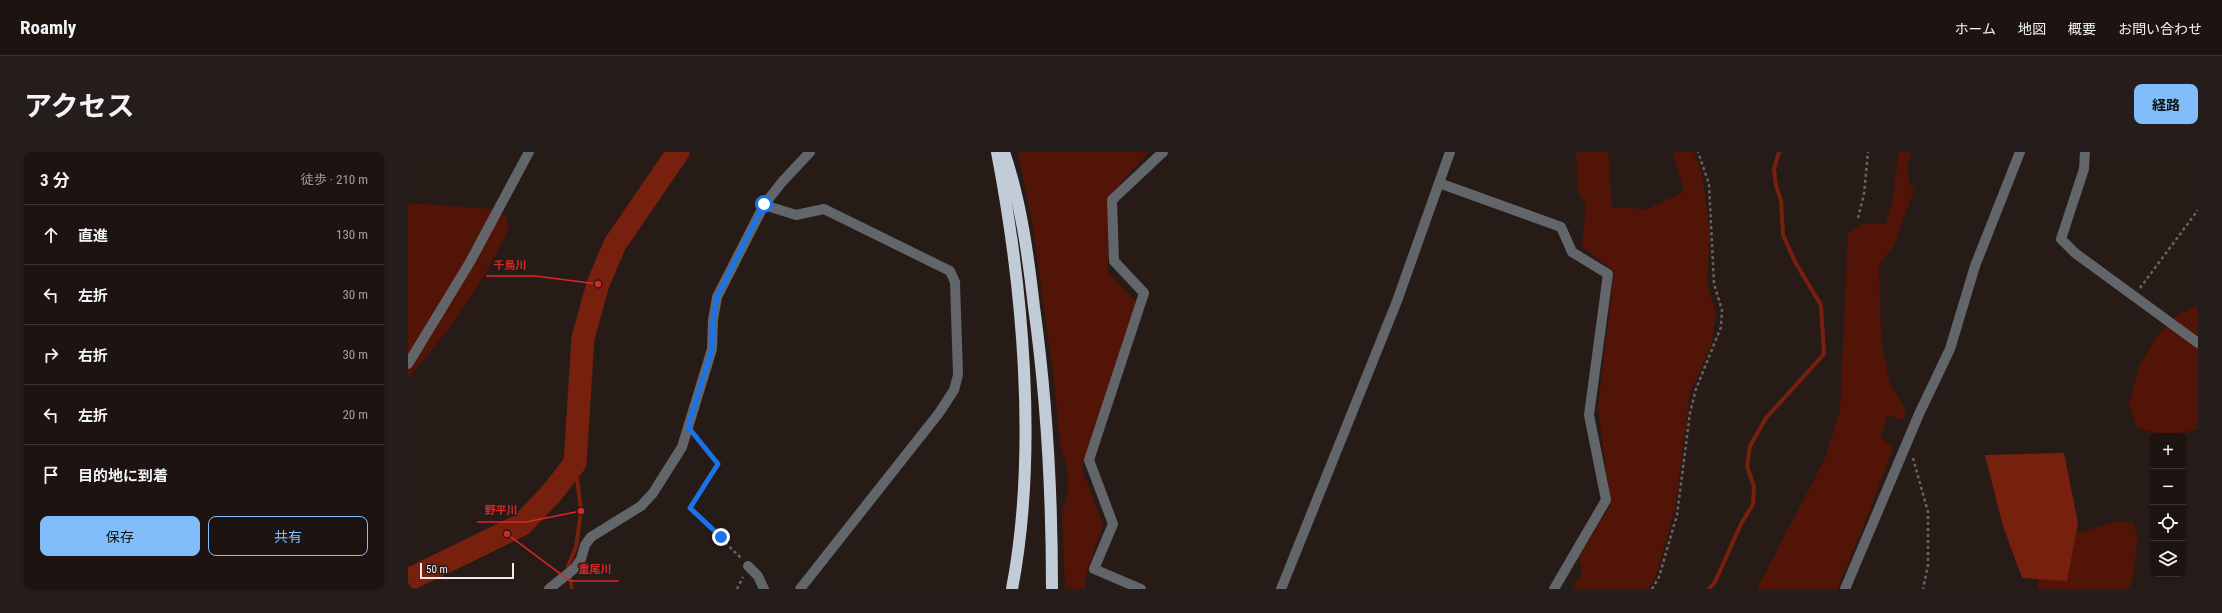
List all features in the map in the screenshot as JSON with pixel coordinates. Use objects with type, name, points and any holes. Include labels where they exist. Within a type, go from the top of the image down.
[{"type":"highway","points":[[997,152],[1011,234],[1022,366],[1024,440],[1023,500],[1018,560],[1012,589]]},
{"type":"highway","points":[[1004,152],[1022,225],[1041,355],[1048,434],[1052,513],[1052,589]]},
{"type":"street","points":[[408,364],[470,262],[529,152]]},
{"type":"street","points":[[549,589],[575,568],[581,560],[584,545],[591,537],[641,506],[653,493],[682,447],[712,349],[713,320],[717,297],[764,204],[810,152]]},
{"type":"street","points":[[1141,589],[1094,569],[1113,524],[1089,460],[1144,293],[1114,261],[1112,200],[1163,152]]},
{"type":"street","points":[[1281,589],[1397,301],[1450,152]]},
{"type":"street","points":[[1845,589],[1919,414],[1950,349],[1975,266],[2020,152]]},
{"type":"street","points":[[2085,152],[2084,169],[2061,239],[2075,253],[2198,343]]},
{"type":"street","points":[[1439,182],[1560,227],[1572,252],[1608,274],[1589,415],[1606,500],[1554,589]]},
{"type":"street","points":[[764,204],[796,216],[824,209],[950,271],[955,282],[958,375],[954,390],[938,413],[800,589]]},
{"type":"street","points":[[748,566],[758,576],[764,589]]},
{"type":"path","points":[[1652,589],[1659,577],[1677,516],[1690,413],[1696,389],[1721,327],[1722,310],[1714,284],[1709,184],[1698,152]]},
{"type":"path","points":[[1858,218],[1864,194],[1868,152]]},
{"type":"path","points":[[2135,296],[2198,210]]},
{"type":"path","points":[[688,427],[718,464],[690,508],[748,566],[738,589]]},
{"type":"path","points":[[1908,442],[1928,512],[1928,565],[1923,589]]},
{"type":"shaded area","points":[[1018,152],[1149,152],[1109,196],[1108,272],[1136,301],[1082,469],[1103,525],[1086,575],[1085,589],[1065,589],[1062,511],[1068,495],[1067,467],[1061,449],[1054,382],[1034,234]]},
{"type":"shaded area","points":[[1576,152],[1608,152],[1612,207],[1647,209],[1684,192],[1673,152],[1694,152],[1702,174],[1710,233],[1707,283],[1716,314],[1712,343],[1690,393],[1675,510],[1656,576],[1648,589],[1572,589],[1582,574],[1579,556],[1611,505],[1598,409],[1614,271],[1582,247],[1586,205],[1578,191]]},
{"type":"shaded area","points":[[1899,152],[1911,152],[1908,177],[1914,190],[1894,246],[1879,265],[1881,338],[1889,381],[1906,411],[1903,420],[1887,415],[1881,437],[1893,448],[1861,533],[1837,589],[1757,589],[1825,458],[1840,411],[1848,232],[1863,224],[1885,224],[1892,203]]},
{"type":"shaded area","points":[[408,203],[491,209],[506,217],[509,228],[477,288],[437,344],[408,378]]},
{"type":"shaded area","points":[[2196,306],[2198,307],[2198,429],[2180,433],[2155,433],[2137,428],[2129,404],[2140,364],[2158,335],[2178,315]]},
{"type":"shaded area","points":[[2064,453],[2078,523],[2067,581],[2022,578],[2003,526],[1985,455]]},
{"type":"shaded area","points":[[2116,521],[2133,523],[2138,538],[2132,583],[2128,589],[2037,589],[2041,558],[2074,535]]},
{"type":"waterway","points":[[408,580],[521,525],[551,494],[575,463],[583,338],[598,284],[615,244],[678,152]]},
{"type":"waterway","points":[[1709,589],[1715,582],[1741,524],[1753,504],[1754,487],[1747,466],[1750,446],[1766,418],[1824,354],[1821,305],[1795,262],[1783,235],[1781,200],[1776,186],[1774,169],[1779,152]]},
{"type":"waterway","points":[[572,589],[568,566],[576,547],[581,511],[575,463]]},
{"type":"place","name":"千鳥川","points":[[598,284]]},
{"type":"place","name":"野平川","points":[[581,511]]},
{"type":"place","name":"重尾川","points":[[507,534]]},
{"type":"route","points":[[721,537],[690,508],[718,464],[698,437],[688,427],[712,349],[713,320],[717,297],[764,204]]}]
